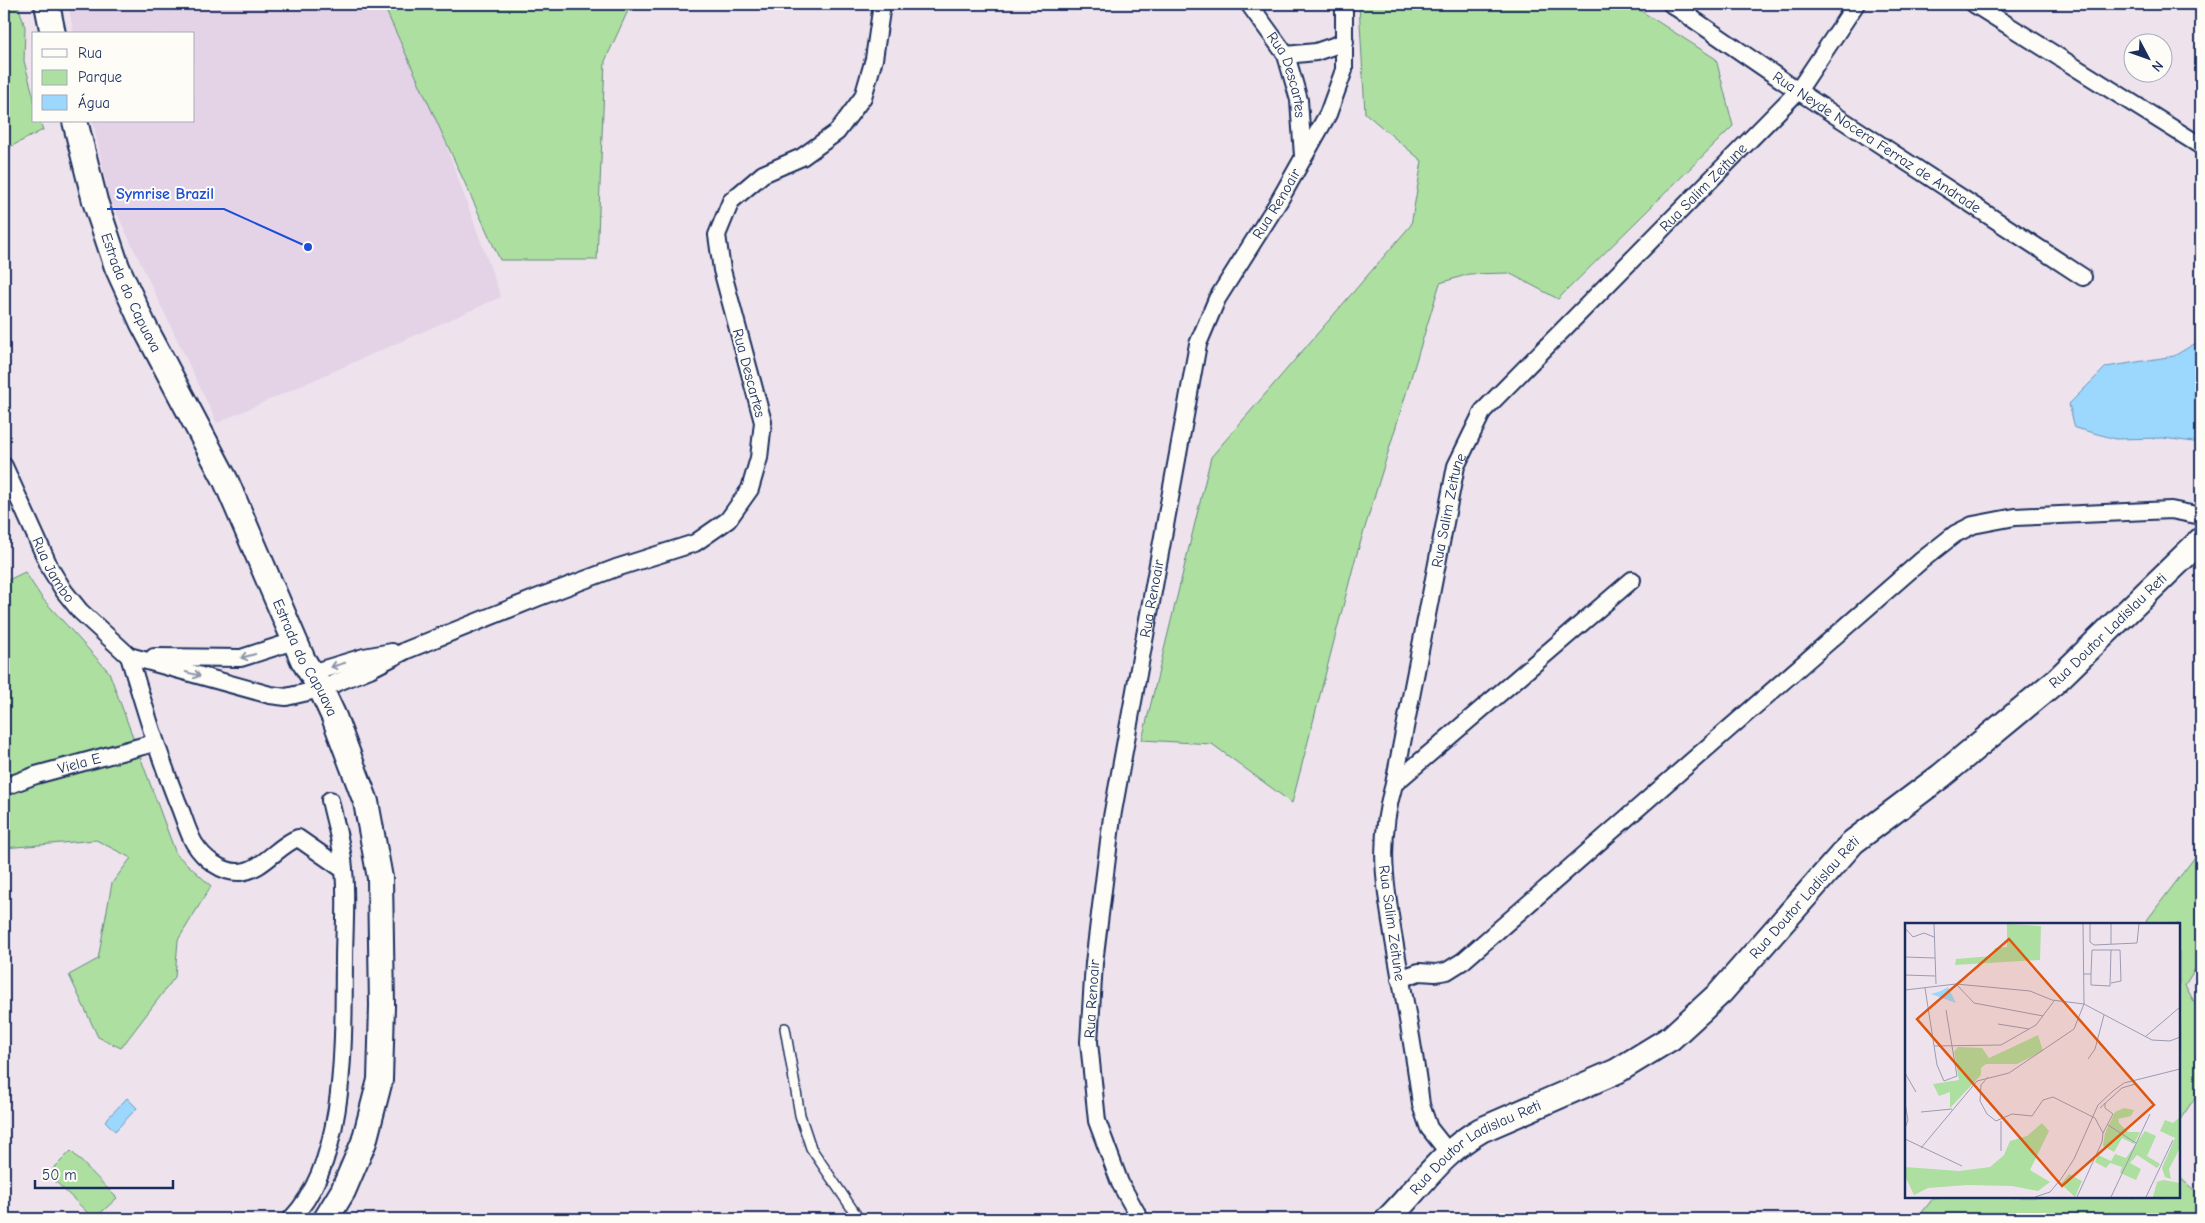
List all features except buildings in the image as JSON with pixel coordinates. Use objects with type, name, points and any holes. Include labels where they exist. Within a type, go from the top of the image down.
[{"type":"main road","points":[[47,4],[54,32]]},
{"type":"main road","name":"Estrada do Capuava","points":[[75,122],[95,201],[117,267],[143,324],[226,481],[294,641],[334,717],[366,802],[380,878],[382,1006],[380,1080],[364,1142],[343,1191],[326,1219]]},
{"type":"main road","name":"Rua Doutor Ladislau Reti","points":[[1388,1219],[1448,1152],[1481,1130],[1616,1071],[1671,1038],[1721,992],[1853,842],[1941,776],[2056,680],[2201,540]]},
{"type":"street","name":"Rua Descartes","points":[[130,656],[270,695],[286,697],[364,657],[407,650],[616,568],[695,543],[728,520],[750,489],[759,458],[763,422],[722,270],[717,235],[731,201],[763,174],[802,157],[837,132],[863,97],[874,59],[882,4]]},
{"type":"street","name":"Rua Descartes","points":[[1249,4],[1286,55],[1298,100],[1303,156]]},
{"type":"street","name":"Rua Renoair","points":[[1140,1219],[1120,1183],[1097,1121],[1089,1042],[1094,963],[1112,817],[1198,344],[1217,299],[1279,201],[1328,114],[1344,70],[1346,42],[1344,4]]},
{"type":"street","name":"Rua Neyde Nocera Ferraz de Andrade","points":[[1671,4],[1798,91],[2083,277]]},
{"type":"street","name":"Rua Salim Zeitune","points":[[1448,1152],[1429,1128],[1421,1105],[1386,894],[1383,856],[1386,810],[1394,784],[1456,466],[1479,418],[1498,394],[1798,91],[1856,4]]},
{"type":"street","points":[[1974,4],[2201,146]]},
{"type":"street","points":[[1286,55],[1316,52],[1346,42]]},
{"type":"street","name":"Rua Jambo","points":[[4,466],[51,570],[64,591],[80,612],[130,656]]},
{"type":"street","points":[[1400,979],[1419,972],[1434,973],[1447,971],[1463,960],[1922,560],[1955,534],[1973,524],[2015,517],[2171,510],[2201,516]]},
{"type":"street","points":[[1394,784],[1632,580]]},
{"type":"street","points":[[294,641],[241,658],[130,656],[154,743],[194,843],[224,871],[242,872],[262,864],[287,842],[298,838],[344,870]]},
{"type":"street","name":"Viela E","points":[[4,787],[36,776],[154,743]]},
{"type":"street","points":[[291,1219],[298,1212],[317,1178],[328,1146],[339,1099],[343,1053],[344,870],[330,800]]},
{"type":"lane","points":[[785,1028],[800,1116],[811,1148],[859,1219]]},
{"type":"shaded area","points":[[68,4],[395,4],[501,297],[217,423],[109,197],[93,122],[195,122],[195,32],[74,32]]},
{"type":"green space","points":[[383,4],[631,4],[605,61],[597,260],[500,260]]},
{"type":"green space","points":[[1359,4],[1625,4],[1638,9],[1716,59],[1733,126],[1558,299],[1509,273],[1469,274],[1440,283],[1355,560],[1292,803],[1212,744],[1142,740],[1211,457],[1411,225],[1422,161],[1365,113]]},
{"type":"green space","points":[[4,5],[18,5],[25,27],[24,61],[32,91],[32,122],[40,122],[43,130],[4,150]]},
{"type":"green space","points":[[25,572],[42,598],[109,672],[176,854],[211,886],[178,940],[175,977],[121,1048],[98,1037],[69,975],[98,959],[112,883],[131,858],[96,840],[4,848],[4,582]]},
{"type":"green space","points":[[2201,849],[2201,959],[2185,985],[2201,1014],[2201,1089],[2180,1120],[2180,923],[2145,923]]},
{"type":"green space","points":[[71,1151],[117,1198],[94,1219],[48,1174]]},
{"type":"green space","points":[[2180,1178],[2201,1196],[2201,1219],[1917,1219],[1933,1198],[2180,1198]]},
{"type":"water","points":[[2201,340],[2201,443],[2163,438],[2116,439],[2075,428],[2069,404],[2106,367],[2174,356]]},
{"type":"water","points":[[127,1098],[137,1108],[115,1131],[105,1121]]},
{"type":"place","name":"Symrise Brazil","points":[[308,247]]}]
